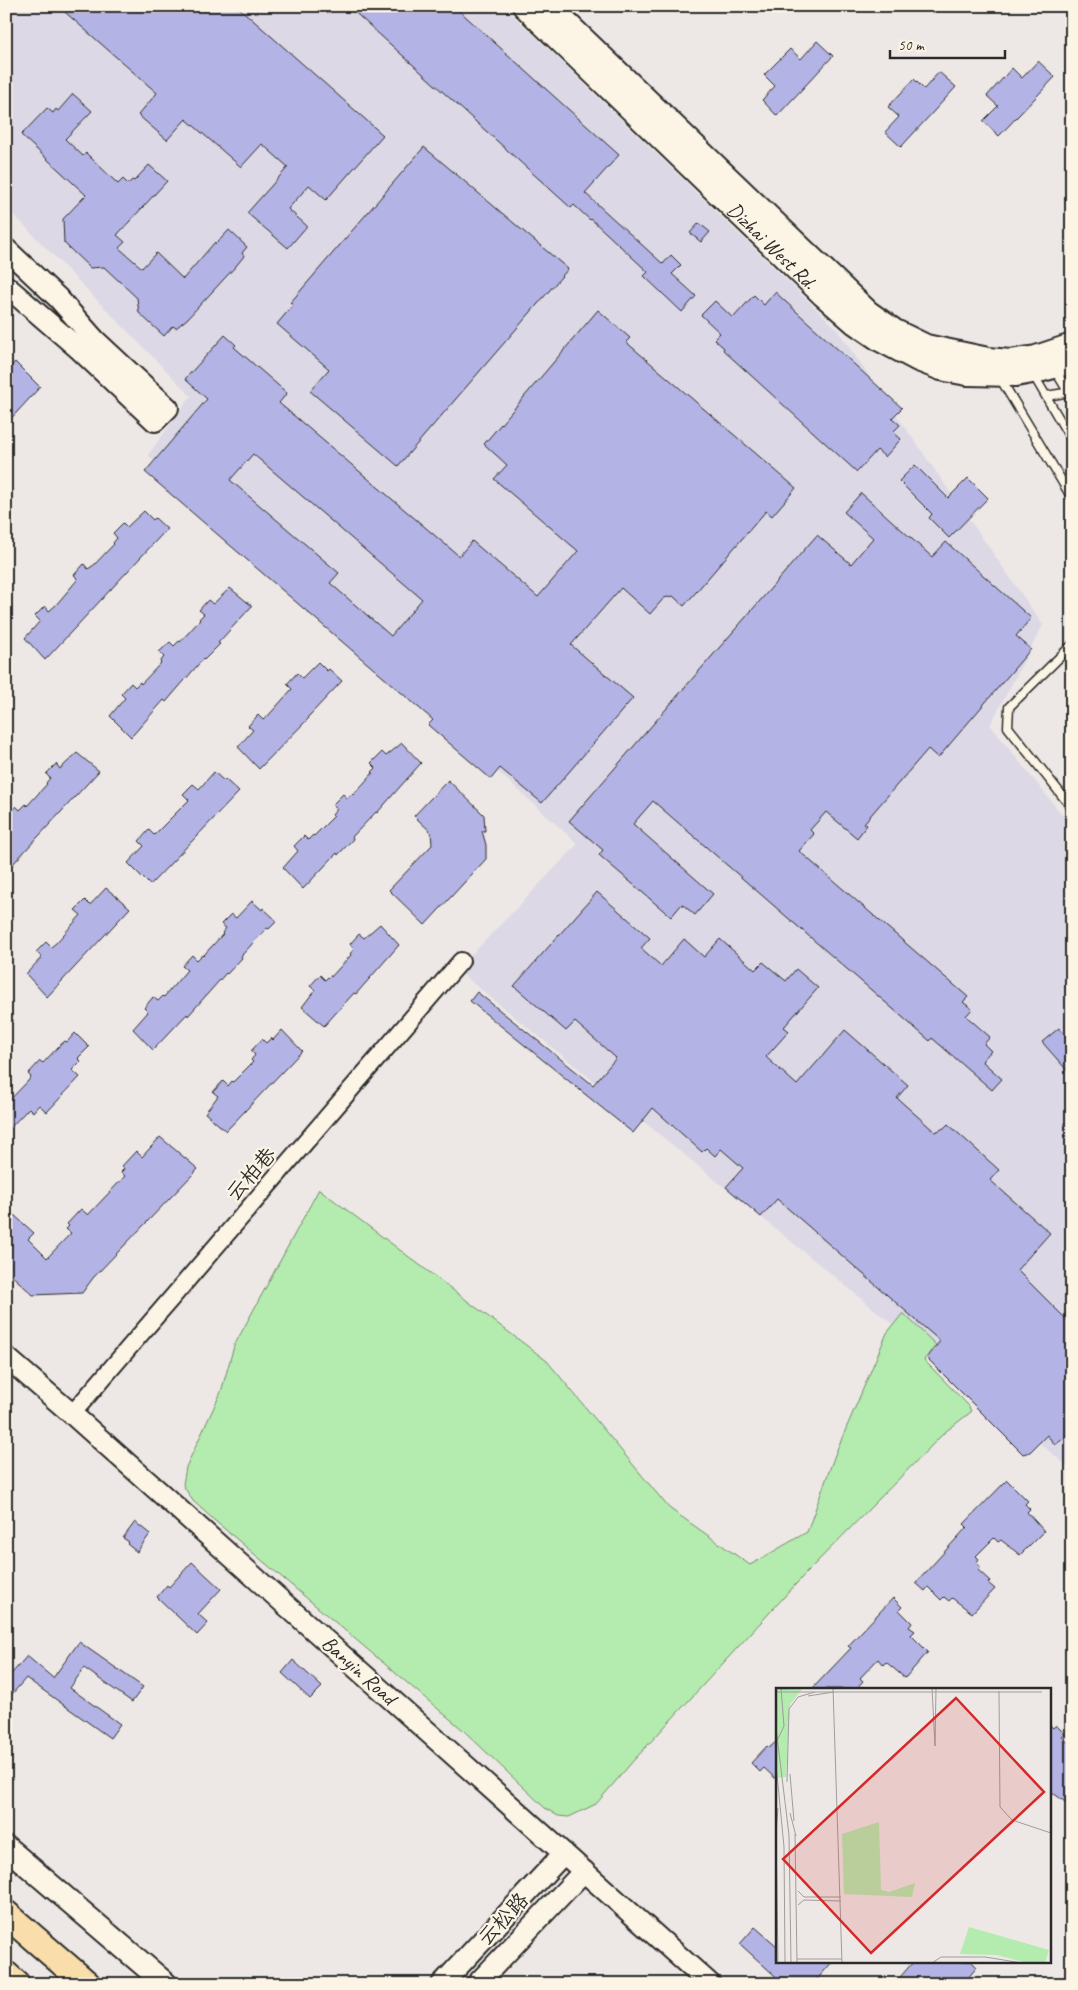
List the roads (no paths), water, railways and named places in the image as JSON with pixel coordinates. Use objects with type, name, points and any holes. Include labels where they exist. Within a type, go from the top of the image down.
[{"type":"highway","points":[[6,1914],[87,1984]]},
{"type":"highway","points":[[6,1976],[16,1984]]},
{"type":"main road","name":"Dizhai West Rd.","points":[[524,6],[855,323],[910,356],[941,369],[967,374],[993,367]]},
{"type":"main road","name":"Dizhai West Rd.","points":[[554,8],[868,312],[895,331],[926,346],[1016,375],[1028,366],[1057,361],[1072,345]]},
{"type":"main road","points":[[6,1847],[166,1984]]},
{"type":"street","points":[[6,250],[58,298],[95,340],[168,408],[155,421],[80,350],[6,286]]},
{"type":"street","name":"云柏巷","points":[[72,1414],[461,961]]},
{"type":"street","name":"Banyin Road","points":[[6,1357],[710,1984]]},
{"type":"street","name":"云松路","points":[[442,1984],[564,1853]]},
{"type":"street","name":"云松路","points":[[477,1984],[584,1871]]},
{"type":"lane","points":[[1046,396],[1071,394],[1057,361]]},
{"type":"lane","points":[[1028,366],[1072,441]]},
{"type":"lane","points":[[993,367],[1072,498]]},
{"type":"lane","points":[[1072,645],[1010,707],[1008,726],[1072,808]]}]
